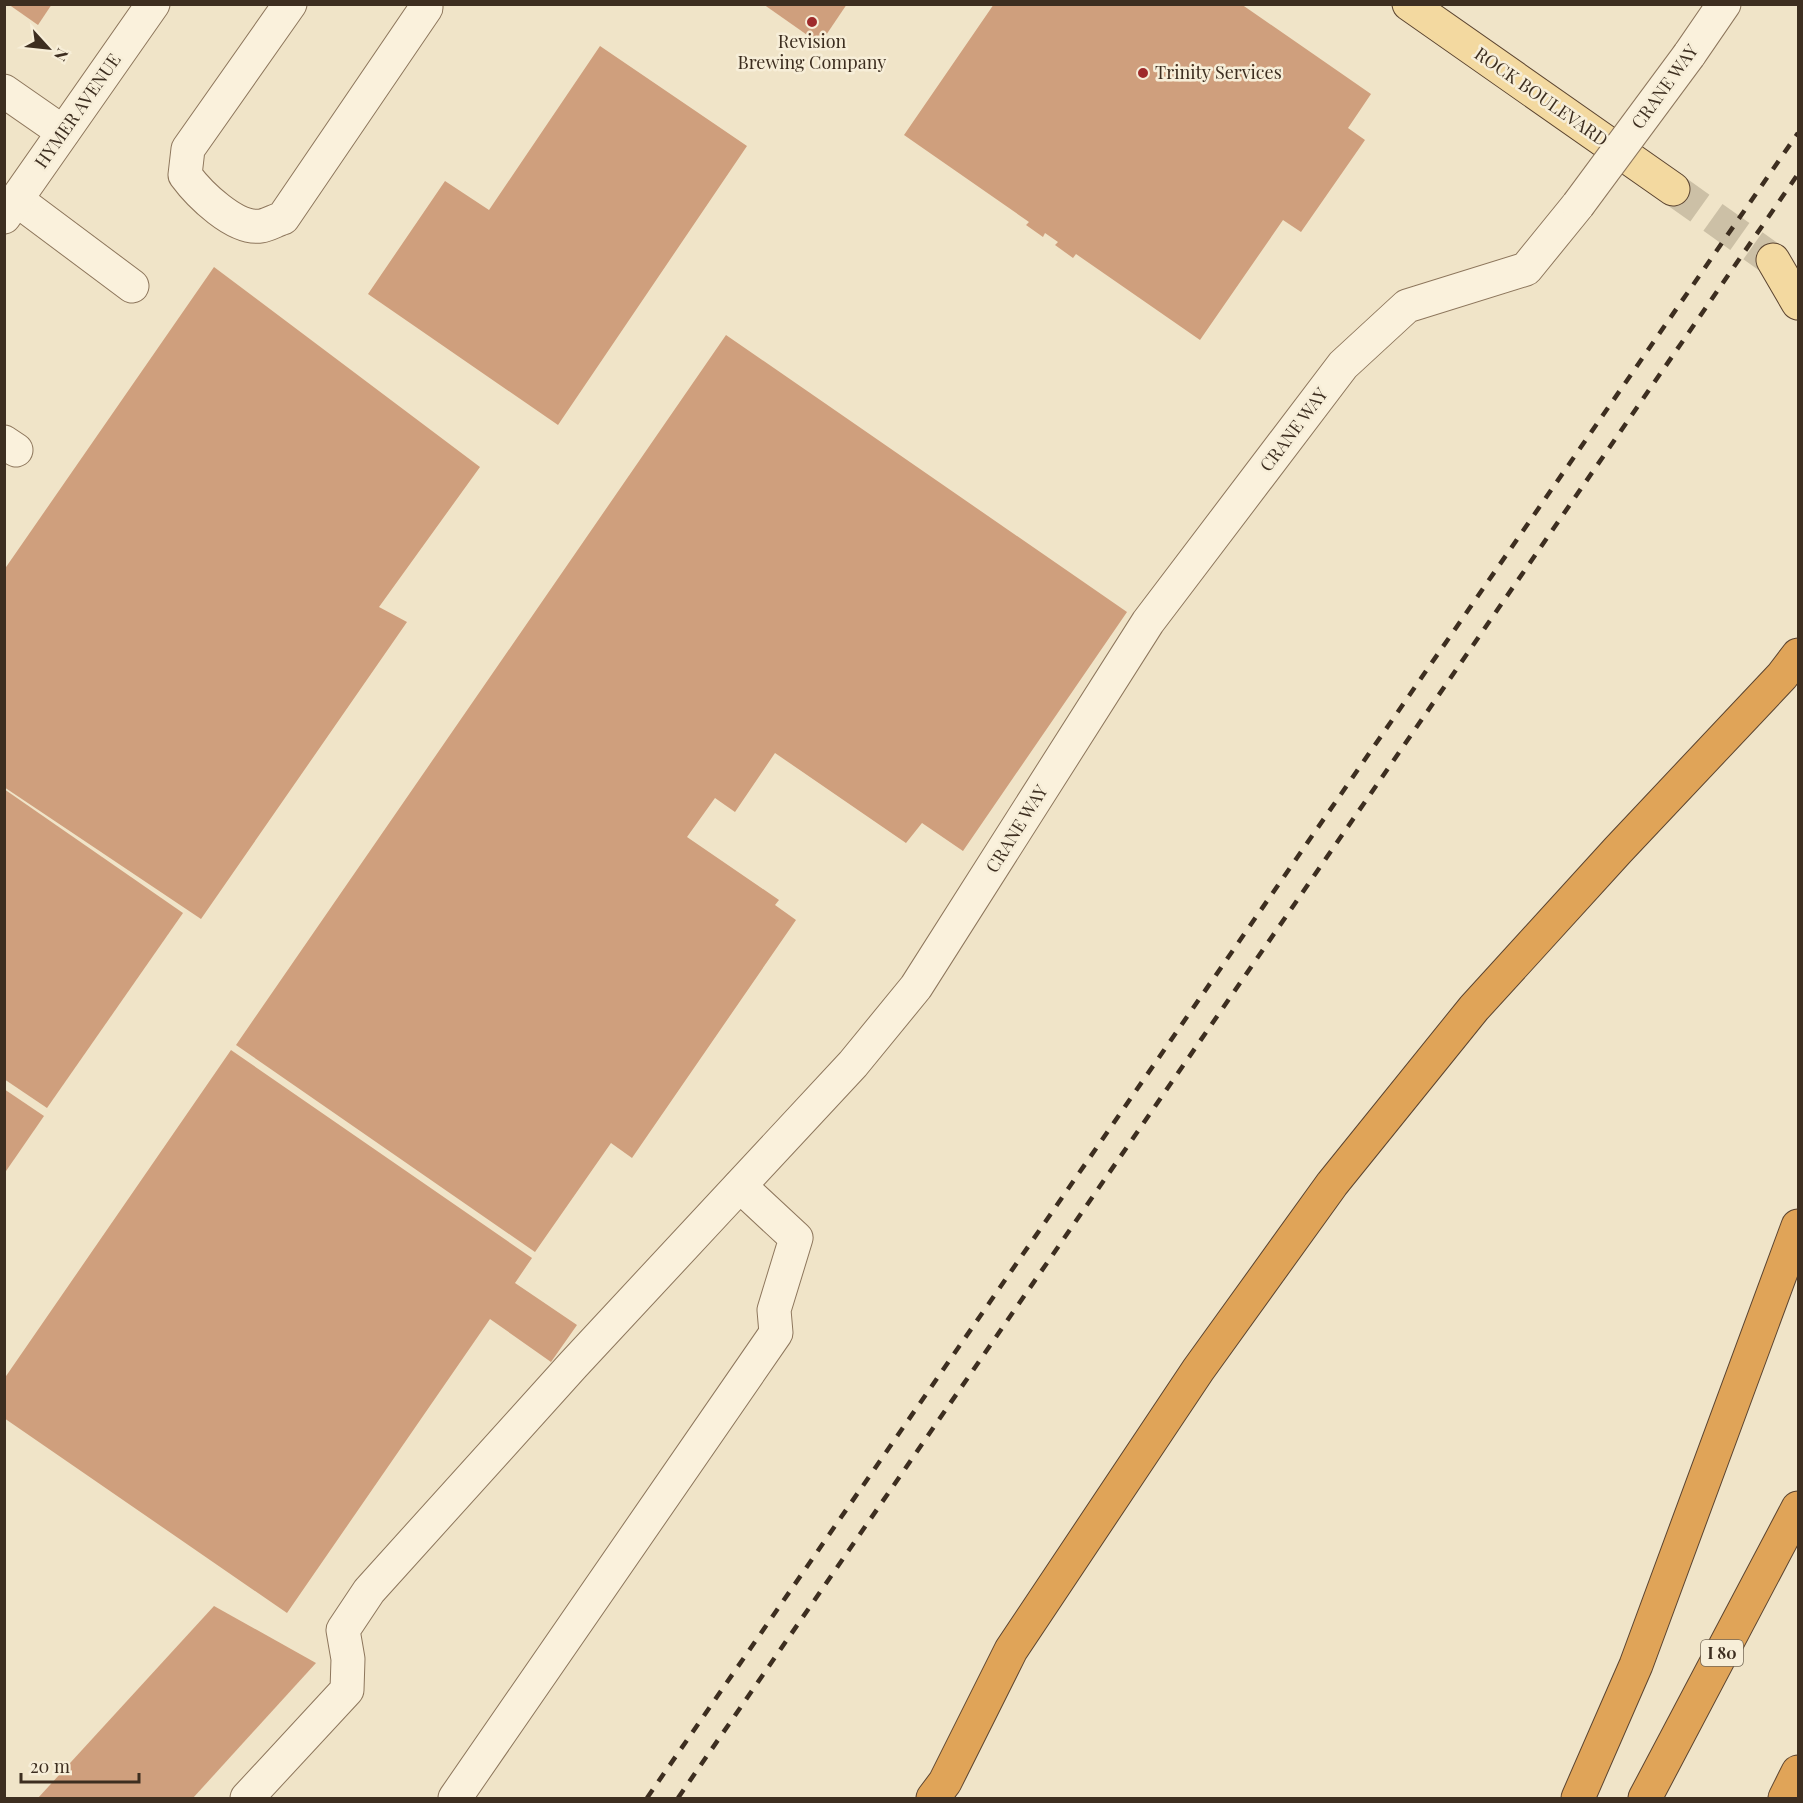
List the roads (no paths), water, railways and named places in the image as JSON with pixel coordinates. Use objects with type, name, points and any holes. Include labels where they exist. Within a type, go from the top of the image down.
[{"type":"highway","points":[[933,1798],[945,1782],[1011,1650],[1198,1370],[1332,1184],[1474,1008],[1798,656]]},
{"type":"highway","points":[[1578,1798],[1636,1665],[1798,1226]]},
{"type":"highway","name":"I 80","points":[[1645,1798],[1798,1508]]},
{"type":"highway","points":[[1785,1798],[1798,1772]]},
{"type":"main road","name":"ROCK BOULEVARD","points":[[1409,4],[1674,189]]},
{"type":"main road","points":[[1798,272],[1773,260],[1798,303]]},
{"type":"street","name":"HYMER AVENUE","points":[[11,208],[153,4]]},
{"type":"street","points":[[290,4],[188,149],[185,175],[196,190],[234,221],[259,226],[283,218],[426,8],[426,4]]},
{"type":"street","name":"CRANE WAY","points":[[248,1798],[347,1690],[348,1659],[343,1630],[369,1591],[573,1365],[853,1064],[916,987],[1148,622],[1343,364],[1407,306],[1526,269],[1578,206],[1724,4]]},
{"type":"street","points":[[4,91],[63,132]]},
{"type":"street","points":[[11,208],[132,286]]},
{"type":"street","points":[[455,1798],[776,1333],[774,1310],[796,1238],[740,1186]]},
{"type":"tunnel","points":[[1673,189],[1773,260]]},
{"type":"railway","points":[[647,1798],[1798,133]]},
{"type":"railway","points":[[678,1798],[1798,174]]},
{"type":"place","name":"Revision Brewing Company","points":[[812,22]]},
{"type":"place","name":"Trinity Services","points":[[1143,73]]}]
